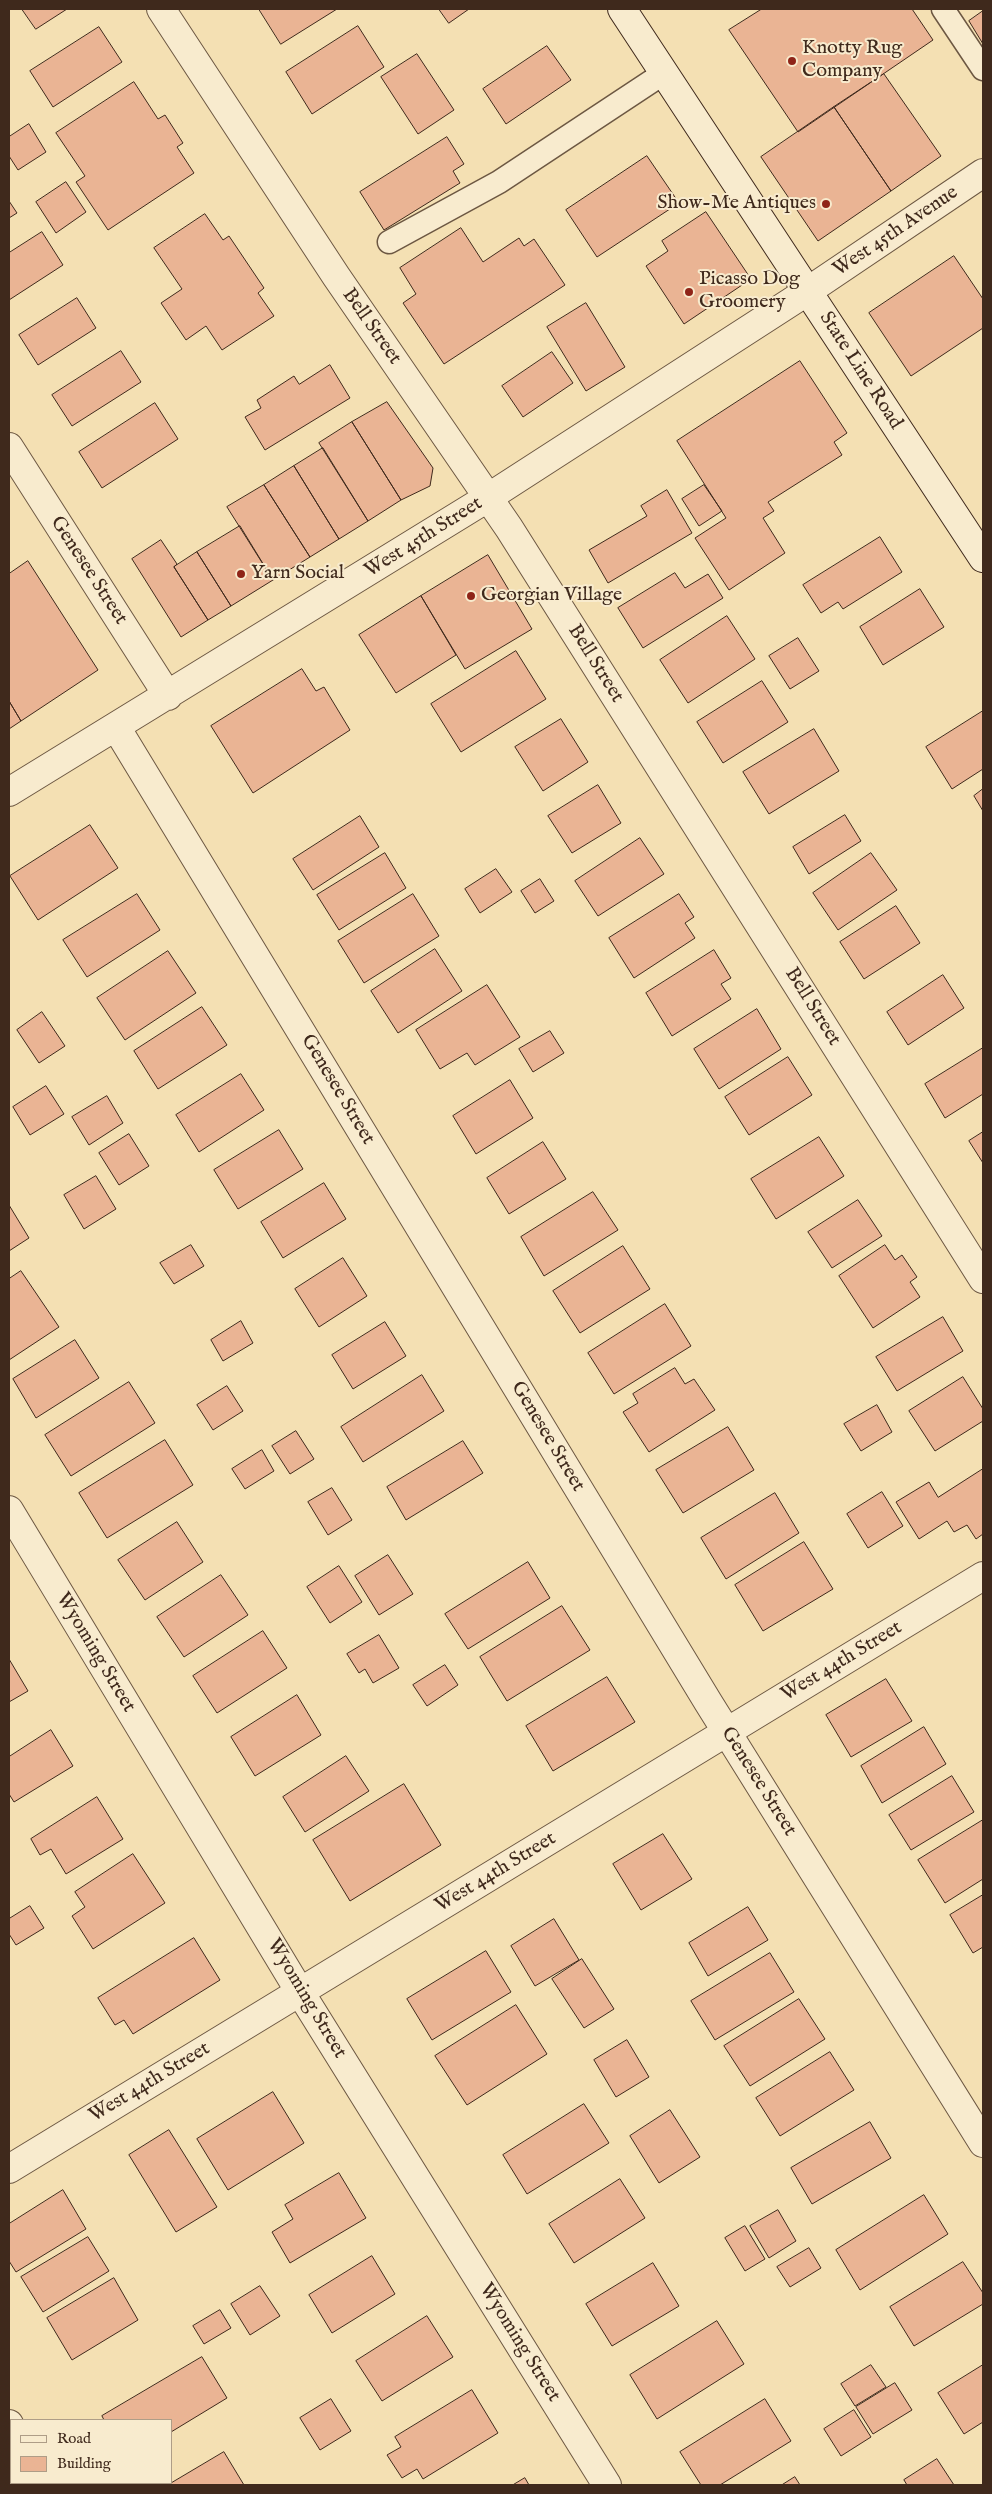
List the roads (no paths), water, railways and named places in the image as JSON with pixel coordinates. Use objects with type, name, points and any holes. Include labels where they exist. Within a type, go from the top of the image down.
[{"type":"street","name":"Bell Street","points":[[161,9],[336,276],[489,497],[983,1279]]},
{"type":"street","name":"State Line Road","points":[[622,9],[983,558]]},
{"type":"street","name":"West 45th Avenue","points":[[808,291],[983,173]]},
{"type":"street","name":"West 45th Street","points":[[9,792],[489,497],[808,291]]},
{"type":"street","name":"Genesee Street","points":[[9,447],[168,696]]},
{"type":"street","name":"Genesee Street","points":[[116,727],[727,1733],[983,2143]]},
{"type":"street","name":"Wyoming Street","points":[[9,1510],[300,1992],[607,2485]]},
{"type":"street","name":"West 44th Street","points":[[9,2169],[983,1576]]},
{"type":"lane","points":[[943,9],[983,69]]},
{"type":"lane","points":[[389,242],[499,182],[664,73]]},
{"type":"place","name":"Knotty Rug Company","points":[[792,61]]},
{"type":"place","name":"Show-Me Antiques","points":[[826,204]]},
{"type":"place","name":"Picasso Dog Groomery","points":[[689,292]]},
{"type":"place","name":"Yarn Social","points":[[241,574]]},
{"type":"place","name":"Georgian Village","points":[[471,596]]}]
